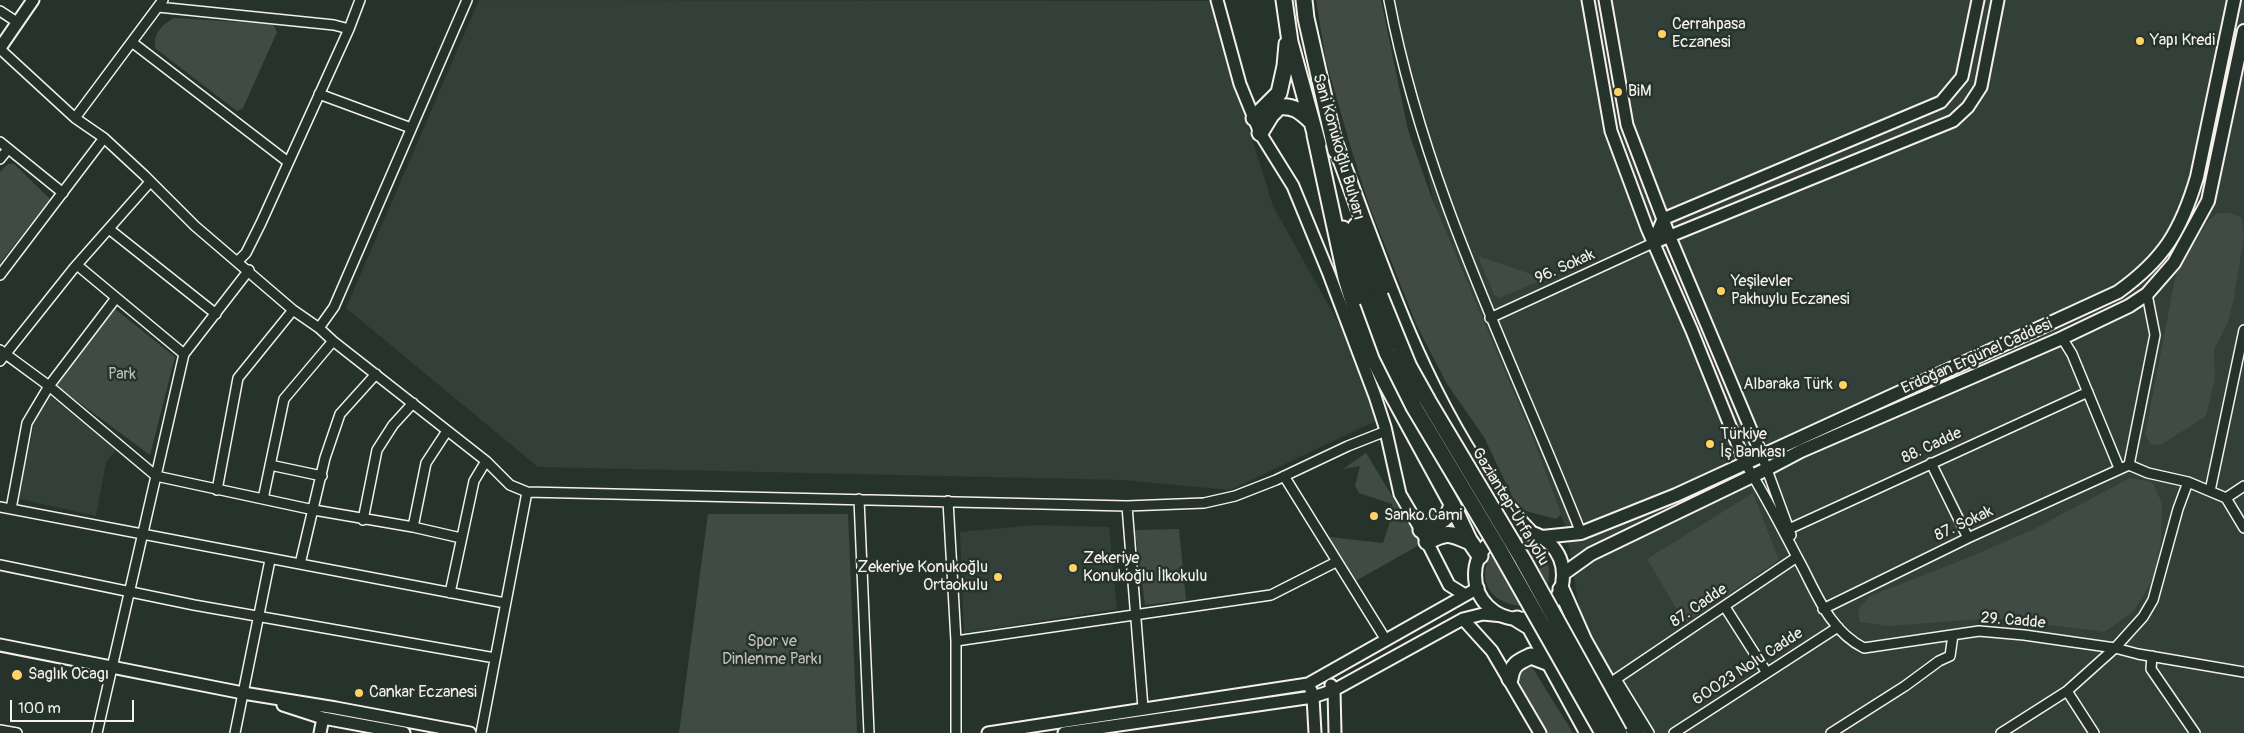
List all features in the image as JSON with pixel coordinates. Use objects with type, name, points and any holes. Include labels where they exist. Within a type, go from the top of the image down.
[{"type":"highway","name":"Sani Konukoğlu Bulvarı","points":[[1284,0],[1288,28],[1313,128],[1374,298]]},
{"type":"highway","name":"Sani Konukoğlu Bulvarı","points":[[1304,0],[1306,18],[1334,141],[1366,260],[1374,298]]},
{"type":"highway","points":[[1254,118],[1279,93],[1285,66],[1288,28]]},
{"type":"highway","points":[[1260,133],[1270,115],[1279,107],[1293,108],[1300,111],[1313,128],[1346,278],[1365,341],[1386,384],[1452,504],[1470,542],[1480,556]]},
{"type":"highway","points":[[1334,141],[1406,328],[1440,404],[1497,496],[1536,535]]},
{"type":"highway","name":"Gaziantep-Urfa yolu","points":[[1374,298],[1387,353],[1414,408],[1498,546],[1603,733]]},
{"type":"highway","name":"Gaziantep-Urfa yolu","points":[[1374,298],[1428,402],[1523,560],[1620,733]]},
{"type":"highway","points":[[1424,536],[1449,515],[1452,504]]},
{"type":"highway","points":[[1424,536],[1445,533],[1470,542]]},
{"type":"highway","points":[[1562,582],[1584,642],[1636,733]]},
{"type":"highway","points":[[1510,618],[1530,627],[1552,664],[1588,733]]},
{"type":"highway","points":[[1510,679],[1511,670],[1516,663],[1531,656],[1552,664]]},
{"type":"main road","points":[[1536,535],[1554,547],[1561,560],[1562,582],[1554,602],[1544,612],[1531,618],[1510,618],[1491,609],[1482,598],[1478,588],[1476,570],[1480,556],[1483,549],[1500,535],[1514,531],[1536,535],[1581,533],[1658,502],[2118,292],[2143,273],[2160,255],[2184,217],[2190,200],[2234,0]]},
{"type":"main road","name":"Erdoğan Ergünel Caddesi","points":[[1562,582],[1591,554],[1768,469],[1801,450],[2062,338],[2128,306],[2147,294],[2174,263],[2208,201],[2224,122],[2239,79],[2244,31]]},
{"type":"main road","points":[[2051,322],[2062,338]]},
{"type":"main road","points":[[1916,384],[1922,398]]},
{"type":"street","points":[[33,0],[0,48],[75,118],[104,138],[180,212],[293,310],[319,328],[333,342],[486,461],[510,485],[527,492],[540,494],[859,498],[1126,506],[1204,503],[1235,496],[1386,431]]},
{"type":"street","points":[[238,261],[246,253],[254,238],[360,0]]},
{"type":"street","points":[[319,328],[334,307],[467,0]]},
{"type":"street","points":[[1217,0],[1240,84],[1260,133],[1293,186],[1307,218],[1375,396],[1386,431],[1400,494],[1450,584],[1464,595]]},
{"type":"street","points":[[1389,0],[1407,81],[1423,138],[1470,269],[1581,533]]},
{"type":"street","points":[[1588,0],[1611,131],[1653,243],[1745,463],[1797,557]]},
{"type":"street","points":[[1605,0],[1626,125],[1669,235],[1768,469],[1790,529],[1797,557]]},
{"type":"street","points":[[1653,243],[1663,219],[1941,102],[1962,77],[1978,0]]},
{"type":"street","points":[[1653,243],[1953,121],[1968,107],[1980,87],[1998,0]]},
{"type":"street","points":[[75,118],[161,4],[349,28]]},
{"type":"street","points":[[0,11],[17,22]]},
{"type":"street","points":[[133,43],[288,162]]},
{"type":"street","points":[[319,94],[411,128]]},
{"type":"street","points":[[2209,120],[2224,122]]},
{"type":"street","points":[[0,275],[104,138]]},
{"type":"street","points":[[0,142],[63,193]]},
{"type":"street","points":[[0,159],[8,149]]},
{"type":"street","points":[[150,182],[77,265],[2,355],[50,386],[156,476],[363,520],[413,527],[461,538]]},
{"type":"street","points":[[109,229],[216,314]]},
{"type":"street","name":"96. Sokak","points":[[1490,318],[1653,243]]},
{"type":"street","points":[[77,265],[184,354]]},
{"type":"street","points":[[97,733],[184,354],[249,270]]},
{"type":"street","points":[[2147,294],[2155,335],[2130,464],[2148,473],[2188,482],[2226,498],[2244,528]]},
{"type":"street","points":[[11,509],[27,423],[50,386],[116,298]]},
{"type":"street","points":[[217,490],[238,378],[293,310]]},
{"type":"street","points":[[2210,491],[2244,330]]},
{"type":"street","points":[[2062,338],[2072,354],[2120,468]]},
{"type":"street","points":[[263,499],[284,399],[333,342]]},
{"type":"street","points":[[1706,367],[1722,360]]},
{"type":"street","points":[[300,564],[340,414],[376,374]]},
{"type":"street","name":"88. Cadde","points":[[1790,529],[2088,392]]},
{"type":"street","points":[[363,520],[377,450],[392,425],[413,403]]},
{"type":"street","points":[[413,527],[426,463],[447,431]]},
{"type":"street","points":[[450,593],[474,481],[486,461]]},
{"type":"street","points":[[1931,463],[1968,538]]},
{"type":"street","name":"87. Sokak","points":[[1823,609],[1968,538],[2130,464]]},
{"type":"street","points":[[270,466],[322,476]]},
{"type":"street","points":[[1284,476],[1386,640]]},
{"type":"street","points":[[2001,733],[2067,691],[2115,648],[2143,617],[2153,600],[2178,509],[2188,482]]},
{"type":"street","points":[[2226,498],[2244,486]]},
{"type":"street","points":[[481,733],[527,492]]},
{"type":"street","points":[[859,498],[869,733]]},
{"type":"street","points":[[948,502],[956,641],[956,733]]},
{"type":"street","points":[[1126,506],[1143,708]]},
{"type":"street","points":[[0,507],[143,533],[270,560],[505,603]]},
{"type":"street","name":"87. Cadde","points":[[1648,733],[1616,679],[1797,557]]},
{"type":"street","name":"29. Cadde","points":[[1797,557],[1823,609],[1849,641],[1864,648],[1953,635],[1988,632],[2024,635],[2115,648],[2244,672]]},
{"type":"street","points":[[234,733],[270,560]]},
{"type":"street","points":[[956,641],[1271,595],[1336,562]]},
{"type":"street","points":[[0,565],[129,592],[495,658]]},
{"type":"street","points":[[988,733],[1308,684],[1327,675],[1478,588]]},
{"type":"street","points":[[1725,607],[1767,673]]},
{"type":"street","points":[[1064,733],[1133,728],[1314,697],[1334,690],[1463,619],[1483,614],[1510,618]]},
{"type":"street","points":[[1463,619],[1492,651],[1540,733]]},
{"type":"street","name":"60023 Nolu Cadde","points":[[1674,733],[1838,627]]},
{"type":"street","points":[[1831,733],[1905,686],[1939,661],[1950,656],[1953,635]]},
{"type":"street","points":[[0,645],[243,693],[470,733]]},
{"type":"street","points":[[2152,656],[2151,669],[2195,733]]},
{"type":"street","points":[[1327,675],[1334,690],[1335,733]]},
{"type":"street","points":[[1308,684],[1314,697],[1315,733]]},
{"type":"street","points":[[2067,691],[2094,733]]},
{"type":"street","points":[[243,693],[323,718],[402,733]]},
{"type":"street","points":[[320,733],[323,718]]},
{"type":"street","points":[[0,730],[18,733]]},
{"type":"shaded area","points":[[479,0],[1209,1],[1273,206],[1340,326],[1376,421],[1230,490],[1123,480],[538,467],[346,308]]},
{"type":"shaded area","points":[[1393,0],[2244,0],[2244,733],[1637,733],[1585,646],[1566,528],[1441,238]]},
{"type":"shaded area","points":[[49,395],[117,449],[106,462],[96,516],[19,499],[35,418]]},
{"type":"shaded area","points":[[1035,525],[1109,527],[1117,609],[964,633],[960,532]]},
{"type":"green space","points":[[1316,0],[1381,0],[1408,130],[1431,196],[1533,438],[1561,514],[1556,519],[1526,511],[1513,498],[1484,437],[1447,384],[1416,324],[1369,205],[1351,148],[1326,61]]},
{"type":"green space","points":[[174,18],[273,24],[277,32],[243,108],[237,111],[155,48],[155,38],[159,30]]},
{"type":"green space","points":[[8,164],[14,164],[50,199],[0,263],[0,172]]},
{"type":"green space","points":[[2218,213],[2230,213],[2242,218],[2244,236],[2234,298],[2228,322],[2214,349],[2215,379],[2206,416],[2161,445],[2151,444],[2145,435],[2176,274],[2208,221]]},
{"type":"green space","points":[[1478,256],[1545,279],[1499,298],[1494,295]]},
{"type":"green space","name":"Park","points":[[114,308],[175,357],[150,455],[57,386]]},
{"type":"green space","points":[[1366,453],[1421,544],[1352,583],[1329,537],[1383,543],[1389,525],[1392,504],[1359,493],[1355,486],[1360,466],[1343,469]]},
{"type":"green space","points":[[2130,478],[2152,482],[2162,503],[2161,541],[2155,575],[2134,611],[2104,632],[1996,618],[1888,626],[1860,622],[1858,610],[1870,596],[1965,559],[2034,529]]},
{"type":"green space","points":[[1753,493],[1779,560],[1685,623],[1647,559]]},
{"type":"green space","name":"Spor ve Dinlenme Parkı","points":[[708,514],[848,514],[857,733],[679,733]]},
{"type":"green space","points":[[1179,529],[1186,600],[1145,605],[1135,530]]},
{"type":"green space","points":[[1518,542],[1528,542],[1536,545],[1546,556],[1549,572],[1547,589]]},
{"type":"green space","points":[[1492,553],[1522,606],[1502,601],[1494,596],[1489,589],[1485,573]]},
{"type":"green space","points":[[1532,667],[1573,733],[1547,733],[1514,672],[1518,668]]},
{"type":"place","name":"Cerrahpasa Eczanesi","points":[[1662,34]]},
{"type":"place","name":"Yapı Kredi","points":[[2140,41]]},
{"type":"place","name":"BiM","points":[[1618,92]]},
{"type":"place","name":"Yeşilevler Pakhuylu Eczanesi","points":[[1721,291]]},
{"type":"place","name":"Albaraka Türk","points":[[1843,385]]},
{"type":"place","name":"Türkiye İş Bankası","points":[[1710,444]]},
{"type":"place","name":"Sanko Cami","points":[[1374,516]]},
{"type":"place","name":"Zekeriye Konukoğlu İlkokulu","points":[[1073,568]]},
{"type":"place","name":"Zekeriye Konukoğlu Ortaokulu","points":[[998,577]]},
{"type":"place","name":"Saglık Ocagı","points":[[17,675]]},
{"type":"place","name":"Cankar Eczanesi","points":[[359,693]]}]
